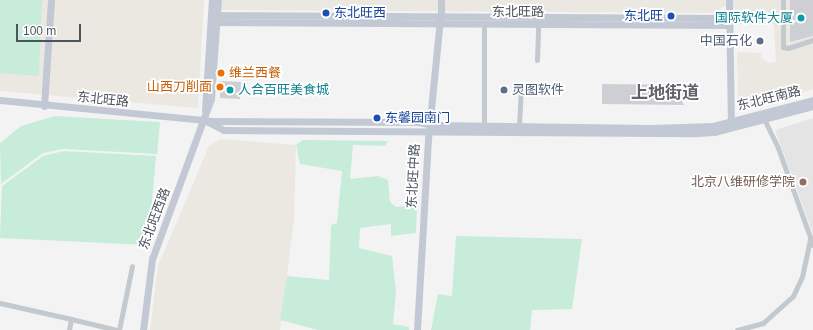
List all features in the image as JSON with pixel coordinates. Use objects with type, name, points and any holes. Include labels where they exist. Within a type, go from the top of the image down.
[{"type":"street","points":[[44,106],[52,0]]},
{"type":"street","name":"东北旺西路","points":[[212,0],[214,19]]},
{"type":"street","name":"东北旺西路","points":[[143,330],[152,259],[204,120],[214,19],[218,0]]},
{"type":"street","name":"东北旺中路","points":[[417,330],[429,133],[431,125],[441,0]]},
{"type":"street","points":[[729,0],[731,124]]},
{"type":"street","points":[[783,0],[783,47],[788,48],[813,40]]},
{"type":"street","name":"东北旺路","points":[[214,19],[729,21]]},
{"type":"street","name":"东北旺路","points":[[439,20],[538,24],[729,21]]},
{"type":"street","points":[[484,23],[484,125]]},
{"type":"street","points":[[537,60],[538,24]]},
{"type":"street","points":[[519,125],[521,90]]},
{"type":"street","name":"东北旺路","points":[[0,100],[44,106],[204,120],[419,122],[431,125],[519,125],[650,128],[731,124]]},
{"type":"street","name":"东北旺南路","points":[[731,124],[813,100]]},
{"type":"street","name":"东北旺南路","points":[[731,124],[764,119],[813,106]]},
{"type":"street","points":[[764,119],[778,148],[813,245]]},
{"type":"street","name":"东北旺路","points":[[204,120],[224,130],[429,133],[697,133],[731,124]]},
{"type":"street","points":[[738,330],[762,322],[793,296],[802,277],[810,236]]},
{"type":"street","points":[[0,303],[118,330],[132,266]]},
{"type":"street","points":[[69,330],[71,319]]},
{"type":"shaded area","points":[[0,0],[204,0],[198,108],[0,91]]},
{"type":"shaded area","points":[[219,0],[813,0],[813,89],[752,107],[738,101],[737,52],[761,53],[761,58],[769,63],[776,62],[774,24],[736,24],[735,7],[723,7],[716,13],[219,10]]},
{"type":"shaded area","name":"北京八维研修学院","points":[[813,118],[813,234],[775,130]]},
{"type":"shaded area","points":[[221,139],[296,145],[294,219],[280,330],[150,330],[158,266],[209,146]]},
{"type":"green space","points":[[0,0],[42,0],[39,76],[0,73]]},
{"type":"green space","points":[[55,116],[160,122],[157,154],[63,149],[43,153],[1,184],[0,143],[21,126]]},
{"type":"green space","points":[[303,140],[388,141],[385,146],[353,145],[350,179],[378,176],[388,180],[390,202],[396,207],[417,205],[416,233],[391,236],[391,224],[360,228],[359,248],[392,256],[396,292],[393,324],[409,327],[409,330],[318,330],[280,320],[287,276],[329,280],[331,225],[337,223],[342,171],[300,164],[296,145]]},
{"type":"green space","points":[[64,151],[156,156],[148,245],[0,238],[2,186],[43,156]]},
{"type":"green space","points":[[456,236],[582,239],[572,309],[532,310],[530,330],[431,330],[438,294],[452,296]]},
{"type":"building","name":"国际软件大厦","points":[[790,0],[813,0],[813,36],[790,42]]},
{"type":"building","name":"人合百旺美食城","points":[[220,81],[241,82],[240,99],[220,98]]},
{"type":"building","points":[[602,84],[684,85],[684,105],[602,104]]},
{"type":"place","name":"东北旺西","points":[[326,13]]},
{"type":"place","name":"东北旺","points":[[671,16]]},
{"type":"place","name":"国际软件大厦","points":[[801,18]]},
{"type":"place","name":"中国石化","points":[[760,41]]},
{"type":"place","name":"维兰西餐","points":[[221,73]]},
{"type":"place","name":"山西刀削面","points":[[220,87]]},
{"type":"place","name":"人合百旺美食城","points":[[230,90]]},
{"type":"place","name":"灵图软件","points":[[504,90]]},
{"type":"place","name":"东馨园南门","points":[[377,118]]},
{"type":"place","name":"北京八维研修学院","points":[[803,182]]},
{"type":"district","name":"上地街道","points":[[665,93]]}]
